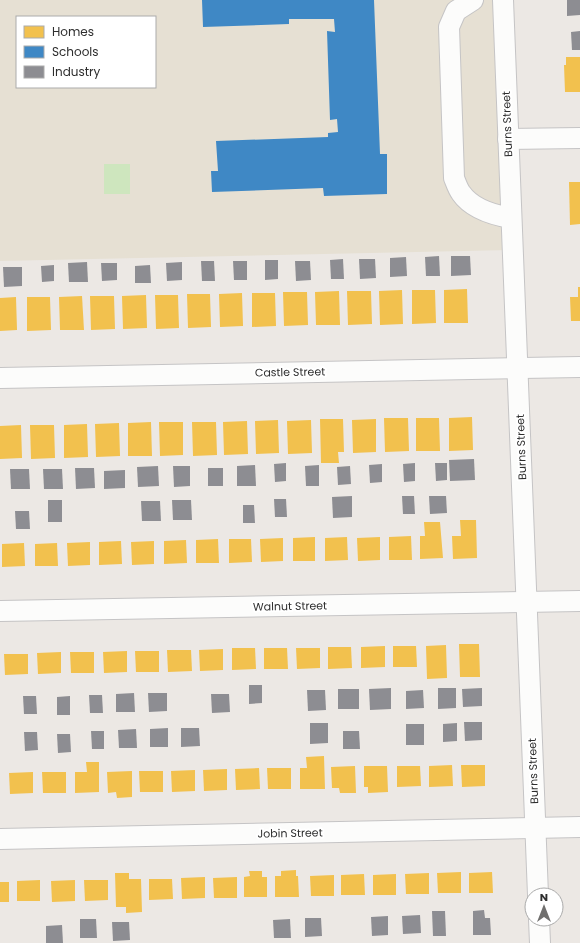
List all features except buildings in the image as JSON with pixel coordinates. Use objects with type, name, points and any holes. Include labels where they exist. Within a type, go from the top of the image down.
[{"type":"street","points":[[473,0],[456,11],[449,27],[454,178],[461,194],[472,204],[490,214],[511,218]]},
{"type":"street","name":"Burns Street","points":[[503,0],[538,887]]},
{"type":"street","points":[[508,139],[580,138]]},
{"type":"street","name":"Castle Street","points":[[0,378],[580,367]]},
{"type":"street","name":"Walnut Street","points":[[0,612],[580,601]]},
{"type":"street","name":"Jobin Street","points":[[0,839],[580,827]]},
{"type":"street","points":[[539,927],[540,943]]},
{"type":"shaded area","points":[[0,0],[503,0],[512,250],[0,261]]},
{"type":"green space","points":[[104,164],[130,164],[130,194],[104,194]]}]
